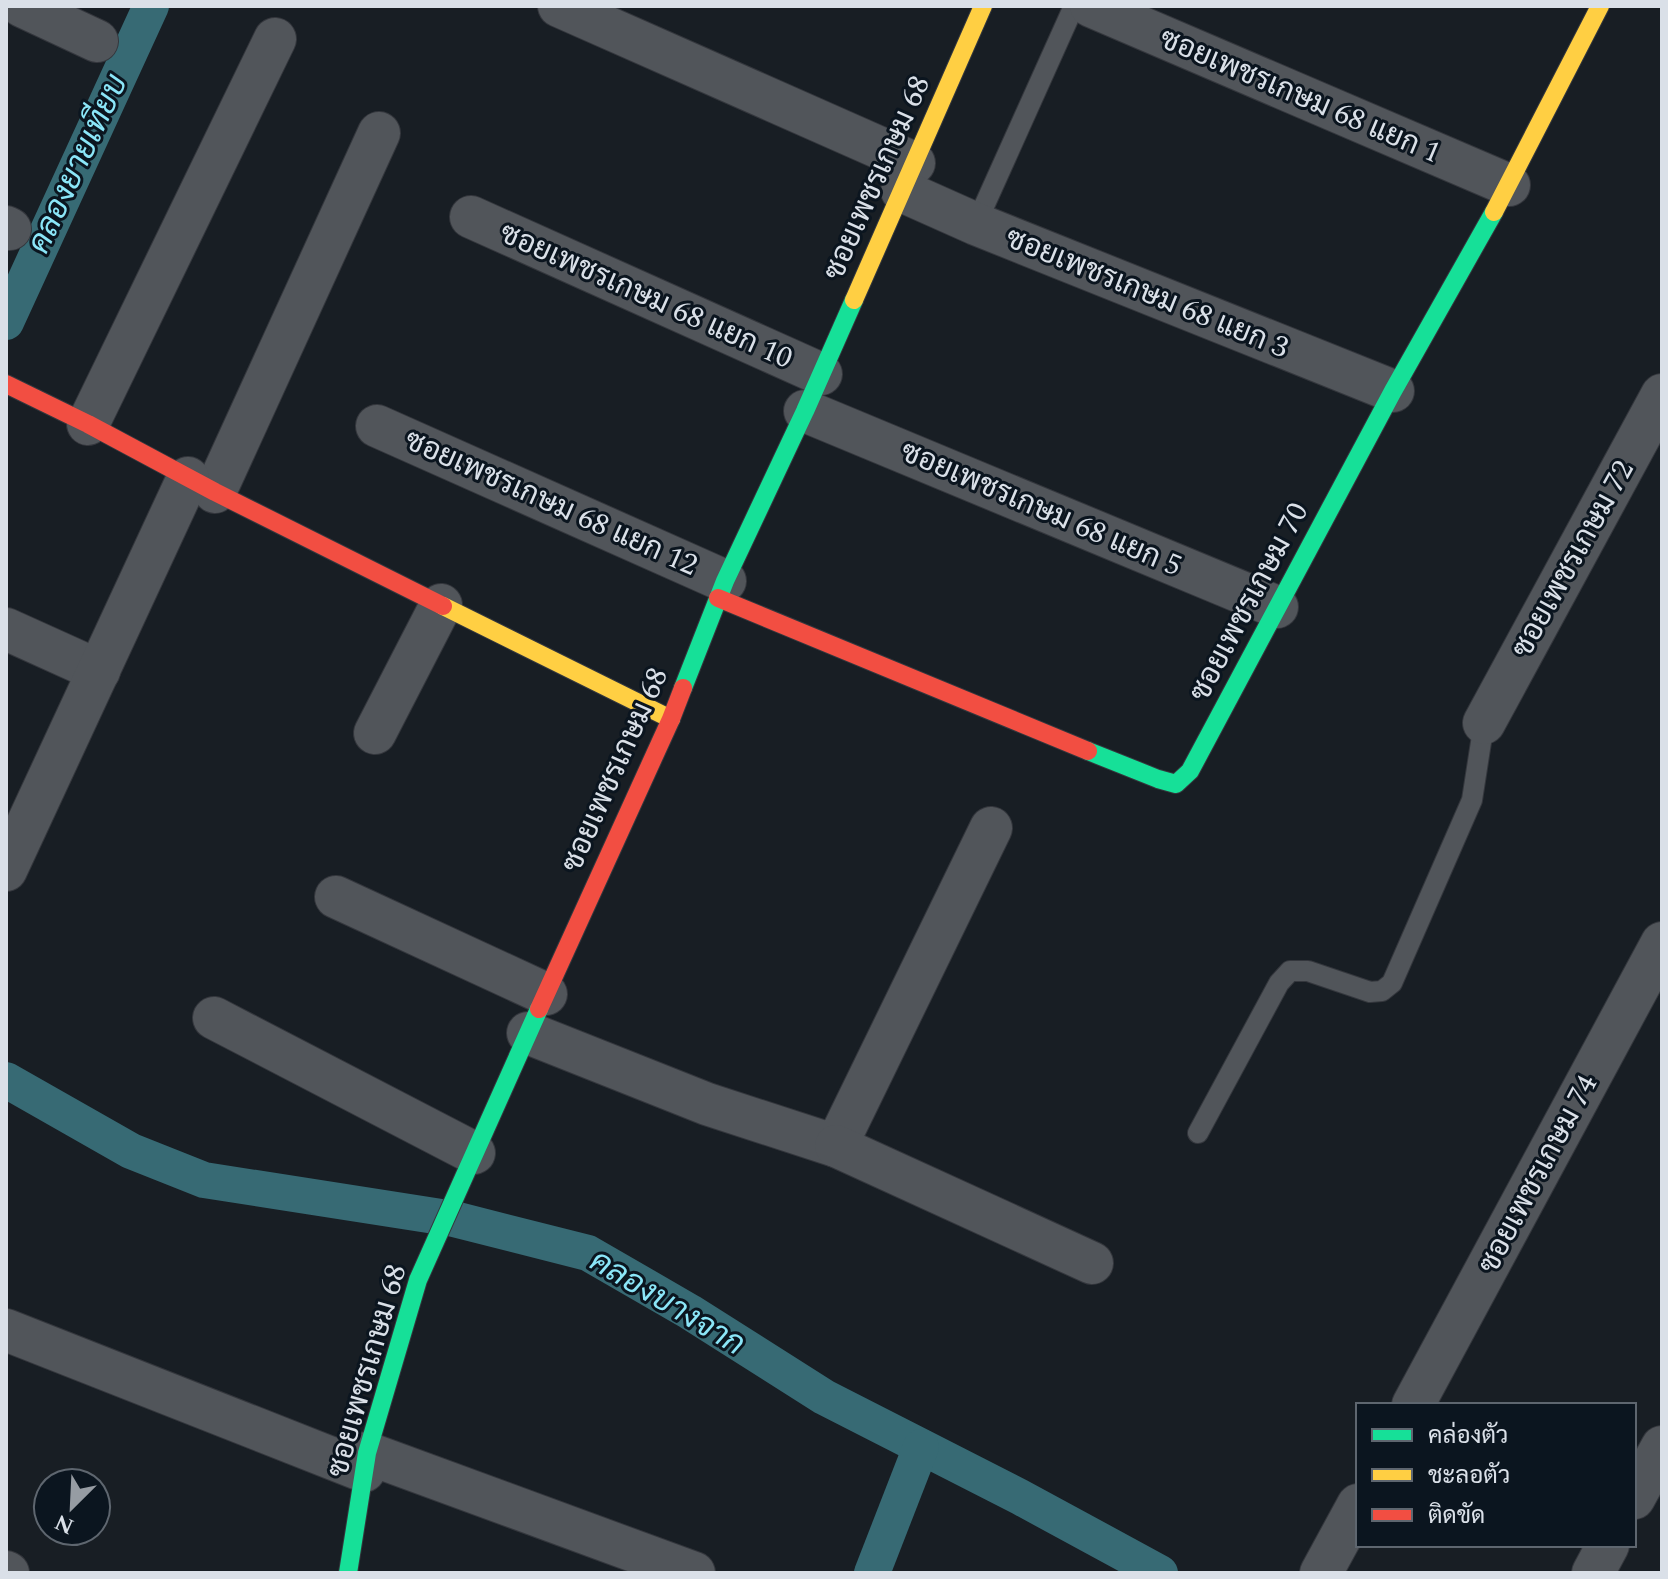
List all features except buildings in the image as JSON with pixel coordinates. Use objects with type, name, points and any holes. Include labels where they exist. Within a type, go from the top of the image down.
[{"type":"street","points":[[22,6],[97,41]]},
{"type":"street","name":"ซอยเพชรเกษม 68 แยก 3","points":[[559,6],[908,177],[976,224],[1393,391]]},
{"type":"street","name":"ซอยเพชรเกษม 68","points":[[348,1573],[366,1462],[418,1280],[671,719],[721,589],[813,393],[983,6]]},
{"type":"street","name":"ซอยเพชรเกษม 68 แยก 1","points":[[1091,6],[1509,185]]},
{"type":"street","name":"ซอยเพชรเกษม 70","points":[[721,589],[1124,765],[1176,784],[1190,771],[1393,391],[1509,185],[1600,6]]},
{"type":"street","points":[[88,424],[275,39]]},
{"type":"street","points":[[6,870],[99,671],[202,485],[379,133]]},
{"type":"street","name":"ซอยเพชรเกษม 68 แยก 10","points":[[471,217],[813,393]]},
{"type":"street","points":[[6,384],[671,719]]},
{"type":"street","name":"ซอยเพชรเกษม 68 แยก 5","points":[[813,393],[1277,607]]},
{"type":"street","name":"ซอยเพชรเกษม 72","points":[[1484,723],[1662,395]]},
{"type":"street","name":"ซอยเพชรเกษม 68 แยก 12","points":[[377,426],[721,589]]},
{"type":"street","points":[[375,733],[441,605]]},
{"type":"street","points":[[6,629],[99,671]]},
{"type":"street","points":[[836,1146],[991,828]]},
{"type":"street","points":[[336,897],[546,994]]},
{"type":"street","name":"ซอยเพชรเกษม 74","points":[[1414,1403],[1662,943]]},
{"type":"street","points":[[214,1018],[468,1165]]},
{"type":"street","points":[[528,1033],[707,1104],[836,1146],[1092,1263]]},
{"type":"street","points":[[6,1330],[366,1462],[694,1573]]},
{"type":"street","points":[[1321,1573],[1356,1509]]},
{"type":"street","points":[[1593,1573],[1607,1547]]},
{"type":"lane","points":[[976,224],[1074,6]]},
{"type":"lane","points":[[1198,1133],[1279,983],[1290,971],[1308,971],[1370,992],[1382,991],[1392,983],[1472,800],[1484,723]]},
{"type":"waterway","name":"คลองยายเทียบ","points":[[6,322],[151,6]]},
{"type":"waterway","name":"คลองบางจาก","points":[[6,1080],[131,1151],[204,1180],[454,1219],[588,1253],[690,1312],[824,1397],[1160,1573]]},
{"type":"waterway","points":[[872,1573],[921,1447]]},
{"type":"traffic: fast","points":[[1088,751],[1176,784],[1190,771],[1393,391],[1494,212]]},
{"type":"traffic: fast","points":[[683,688],[725,581],[854,300]]},
{"type":"traffic: fast","points":[[348,1573],[367,1453],[418,1280],[539,1009]]},
{"type":"traffic: slow","points":[[854,300],[983,6]]},
{"type":"traffic: slow","points":[[1494,212],[1600,6]]},
{"type":"traffic: slow","points":[[443,606],[671,719]]},
{"type":"traffic: jam","points":[[6,384],[443,606]]},
{"type":"traffic: jam","points":[[718,598],[1088,751]]},
{"type":"traffic: jam","points":[[539,1009],[683,688]]}]
